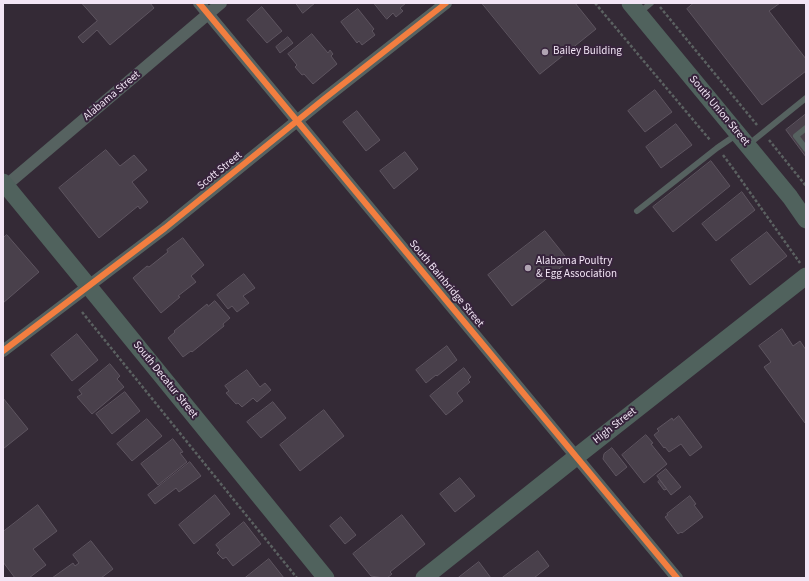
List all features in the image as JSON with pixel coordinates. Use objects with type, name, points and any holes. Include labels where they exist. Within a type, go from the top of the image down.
[{"type":"main road","name":"South Union Street","points":[[640,7],[742,140],[790,197],[806,220]]},
{"type":"main road","name":"South Decatur Street","points":[[4,185],[89,286],[326,578]]},
{"type":"main road","name":"High Street","points":[[424,578],[576,457],[804,271]]},
{"type":"street","name":"South Bainbridge Street","points":[[199,3],[677,578]]},
{"type":"street","name":"Alabama Street","points":[[4,185],[221,3]]},
{"type":"street","name":"Scott Street","points":[[3,351],[165,228],[446,3]]},
{"type":"lane","points":[[638,211],[717,148],[762,133],[806,98]]},
{"type":"lane","points":[[806,128],[796,136],[806,149]]},
{"type":"path","points":[[595,3],[732,167],[804,271]]},
{"type":"path","points":[[657,3],[806,186]]},
{"type":"path","points":[[82,312],[296,578]]},
{"type":"building","points":[[82,3],[150,3],[154,8],[110,45],[97,30],[83,43],[78,37],[97,21]]},
{"type":"building","points":[[296,3],[315,3],[303,13]]},
{"type":"building","points":[[374,3],[406,3],[400,8],[403,11],[396,17],[393,13],[387,19]]},
{"type":"building","name":"Bailey Building","points":[[482,3],[575,3],[596,29],[540,74]]},
{"type":"building","points":[[694,3],[780,3],[769,11],[806,59],[806,71],[762,105],[687,9]]},
{"type":"building","points":[[262,7],[282,31],[267,43],[247,20]]},
{"type":"building","points":[[358,9],[374,29],[372,31],[375,35],[362,45],[359,41],[357,43],[341,22]]},
{"type":"building","points":[[312,34],[328,53],[330,50],[333,54],[331,56],[337,64],[313,84],[295,67],[297,65],[288,54]]},
{"type":"building","points":[[288,37],[293,43],[280,53],[276,47]]},
{"type":"building","points":[[655,90],[672,112],[645,132],[628,111]]},
{"type":"building","points":[[357,111],[380,140],[366,151],[343,122]]},
{"type":"building","points":[[806,114],[806,157],[786,130]]},
{"type":"building","points":[[676,124],[692,145],[661,168],[646,147]]},
{"type":"building","points":[[106,150],[120,166],[134,155],[147,170],[132,182],[148,202],[140,209],[138,206],[99,238],[59,188]]},
{"type":"building","points":[[405,152],[418,169],[394,189],[380,171]]},
{"type":"building","points":[[711,161],[730,186],[673,232],[653,207]]},
{"type":"building","points":[[742,192],[755,210],[716,241],[702,224]]},
{"type":"building","name":"Alabama Poultry & Egg Association","points":[[545,231],[569,261],[512,306],[488,275]]},
{"type":"building","points":[[767,232],[787,256],[750,285],[731,260]]},
{"type":"building","points":[[7,235],[39,272],[3,303],[3,238]]},
{"type":"building","points":[[183,238],[204,265],[191,276],[196,282],[178,296],[180,297],[161,313],[133,278],[147,266],[149,267],[168,252],[167,250]]},
{"type":"building","points":[[244,274],[255,288],[243,296],[249,303],[237,312],[232,306],[228,309],[217,295]]},
{"type":"building","points":[[215,301],[230,318],[223,324],[224,326],[192,352],[191,351],[183,357],[168,338],[175,332],[174,331],[207,304],[208,306]]},
{"type":"building","points":[[782,329],[793,346],[800,341],[806,350],[805,423],[764,367],[771,362],[759,346]]},
{"type":"building","points":[[77,334],[98,360],[72,381],[51,355]]},
{"type":"building","points":[[447,346],[457,360],[426,383],[416,370]]},
{"type":"building","points":[[110,364],[120,376],[117,379],[124,387],[92,414],[77,397],[82,394],[79,390]]},
{"type":"building","points":[[464,368],[471,377],[468,380],[470,382],[457,393],[463,401],[446,415],[430,396]]},
{"type":"building","points":[[247,370],[260,387],[265,383],[271,390],[257,402],[253,398],[242,407],[238,403],[236,404],[226,393],[229,391],[225,386]]},
{"type":"building","points":[[125,392],[140,411],[112,434],[96,414]]},
{"type":"building","points":[[3,398],[28,429],[3,449]]},
{"type":"building","points":[[273,402],[286,418],[261,438],[247,422]]},
{"type":"building","points":[[324,410],[344,436],[300,471],[280,445]]},
{"type":"building","points":[[679,416],[702,447],[690,456],[681,444],[669,452],[654,435],[659,431],[657,429],[672,418],[673,420]]},
{"type":"building","points":[[147,419],[162,436],[132,461],[117,444]]},
{"type":"building","points":[[646,435],[653,443],[651,444],[667,464],[644,483],[622,455]]},
{"type":"building","points":[[173,439],[183,452],[180,453],[187,462],[158,485],[141,464]]},
{"type":"building","points":[[612,448],[627,467],[616,476],[603,459],[604,454]]},
{"type":"building","points":[[190,462],[201,476],[179,492],[176,488],[155,504],[148,495]]},
{"type":"building","points":[[666,469],[681,487],[671,495],[657,476]]},
{"type":"building","points":[[460,478],[475,496],[455,512],[440,494]]},
{"type":"building","points":[[660,480],[667,489],[664,490],[658,482]]},
{"type":"building","points":[[215,495],[230,514],[194,544],[179,525]]},
{"type":"building","points":[[690,496],[696,504],[694,505],[703,517],[682,533],[681,532],[678,534],[665,517]]},
{"type":"building","points":[[38,505],[57,531],[33,549],[46,565],[29,578],[15,578],[3,562],[3,532]]},
{"type":"building","points":[[402,515],[425,544],[390,572],[392,574],[387,578],[371,576],[353,554]]},
{"type":"building","points":[[341,517],[356,535],[345,544],[330,526]]},
{"type":"building","points":[[244,522],[261,544],[233,566],[226,557],[223,559],[217,553],[220,550],[216,545]]},
{"type":"building","points":[[91,541],[113,569],[101,578],[52,578],[73,563],[75,566],[79,563],[73,555]]},
{"type":"building","points":[[538,551],[549,566],[534,578],[502,578]]},
{"type":"building","points":[[269,559],[284,578],[245,578]]},
{"type":"building","points":[[479,562],[491,578],[458,578]]},
{"type":"cycle path","points":[[199,3],[677,578]]},
{"type":"cycle path","points":[[3,351],[165,228],[324,99],[446,3]]},
{"type":"place","name":"Bailey Building","points":[[545,52]]},
{"type":"place","name":"Alabama Poultry & Egg Association","points":[[528,268]]}]
